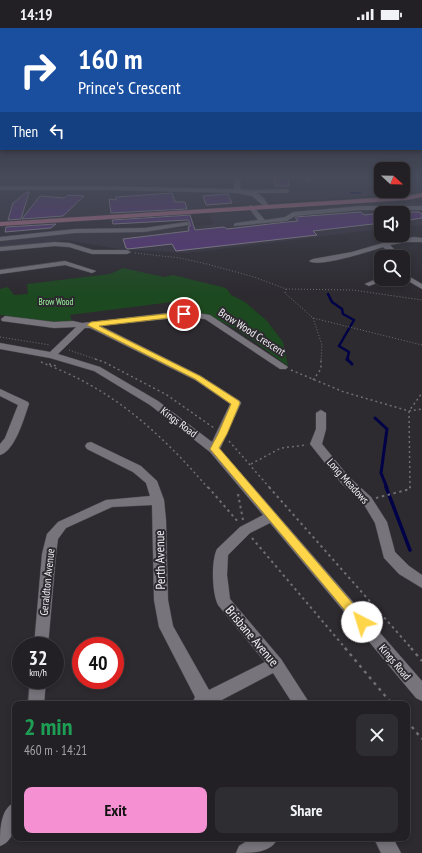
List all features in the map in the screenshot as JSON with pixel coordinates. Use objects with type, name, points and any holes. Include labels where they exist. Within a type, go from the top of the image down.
[{"type":"main road","points":[[0,224],[109,216]]},
{"type":"street","points":[[158,216],[162,227]]},
{"type":"street","points":[[259,216],[263,222]]},
{"type":"street","points":[[236,225],[287,219],[290,216]]},
{"type":"street","points":[[75,231],[76,219]]},
{"type":"street","points":[[0,239],[75,231],[121,231],[187,224]]},
{"type":"street","points":[[313,261],[342,257],[402,240],[422,240]]},
{"type":"street","points":[[0,249],[70,244],[92,252],[127,252]]},
{"type":"street","points":[[384,244],[391,250]]},
{"type":"street","points":[[0,272],[65,263],[92,271]]},
{"type":"street","points":[[410,279],[422,286]]},
{"type":"street","points":[[369,284],[374,282]]},
{"type":"street","name":"Brow Wood Crescent","points":[[86,325],[184,314],[207,317],[283,366]]},
{"type":"street","points":[[5,319],[54,325],[86,325],[198,378],[236,403],[214,449]]},
{"type":"street","points":[[48,359],[86,325]]},
{"type":"street","name":"Kings Road","points":[[0,346],[48,359],[96,369],[154,403],[214,449],[422,693]]},
{"type":"street","points":[[0,392],[24,404],[10,439],[0,451]]},
{"type":"street","points":[[316,444],[321,428],[321,413]]},
{"type":"street","name":"Long Meadows","points":[[316,444],[345,480],[366,500],[381,522],[390,554],[404,570],[422,582]]},
{"type":"street","name":"Perth Avenue","points":[[91,446],[137,469],[151,481],[158,500],[160,520],[161,600],[166,627],[202,701]]},
{"type":"street","name":"Geraldton Avenue","points":[[42,637],[50,549],[52,538],[62,525],[110,502],[158,500]]},
{"type":"street","name":"Brisbane Avenue","points":[[272,516],[245,530],[222,554],[220,575],[223,601],[276,664],[300,701]]},
{"type":"street","points":[[204,701],[276,664]]},
{"type":"street","points":[[36,701],[37,689]]},
{"type":"street","points":[[0,837],[12,816]]},
{"type":"street","points":[[246,853],[265,841]]},
{"type":"street","points":[[384,841],[391,853]]},
{"type":"path","points":[[127,252],[180,258],[200,262],[254,277],[286,289],[353,290],[422,300]]},
{"type":"path","points":[[286,289],[285,293],[313,318],[422,346]]},
{"type":"path","points":[[312,380],[322,369],[322,345],[313,318]]},
{"type":"path","points":[[0,337],[46,344]]},
{"type":"path","points":[[38,361],[48,359],[134,414],[186,462],[389,701]]},
{"type":"path","points":[[48,359],[59,366]]},
{"type":"path","points":[[283,366],[312,380],[344,392],[409,411],[422,409]]},
{"type":"path","points":[[385,495],[410,489],[409,411],[422,393]]},
{"type":"path","points":[[250,465],[282,448],[316,444]]},
{"type":"path","points":[[237,489],[245,530]]},
{"type":"path","points":[[410,725],[422,739]]},
{"type":"shaded area","points":[[0,216],[79,216],[0,220]]},
{"type":"shaded area","points":[[210,216],[374,216],[374,230],[185,253],[119,249],[66,240],[0,248],[0,240],[73,232],[161,230],[213,224]]},
{"type":"shaded area","points":[[410,216],[422,216],[422,225],[410,226]]},
{"type":"green space","name":"Brow Wood","points":[[123,268],[164,277],[173,275],[226,288],[231,295],[245,302],[267,321],[283,342],[288,366],[236,329],[222,321],[192,312],[176,311],[172,302],[70,315],[72,321],[50,322],[0,315],[0,289],[8,287],[14,295],[28,294],[27,284],[110,274]]},
{"type":"building","points":[[9,216],[22,216],[21,219],[8,220]]},
{"type":"building","points":[[24,216],[56,216],[22,219]]},
{"type":"building","points":[[190,216],[195,230],[224,227],[227,229],[298,221],[295,217],[374,216],[374,224],[313,231],[317,235],[176,251],[172,244],[128,249],[126,248],[123,239],[189,231],[188,227],[190,226],[190,223],[188,220],[113,224],[112,220]]},
{"type":"building","points":[[410,216],[422,216],[422,218],[410,220]]},
{"type":"building","points":[[56,224],[51,228],[5,232],[6,227]]},
{"type":"waterway","points":[[328,294],[332,302],[342,309],[343,314],[354,320],[339,346],[349,352],[347,359]]},
{"type":"waterway","points":[[347,359],[352,364]]},
{"type":"waterway","points":[[375,418],[387,429],[381,473],[387,488]]},
{"type":"waterway","points":[[386,487],[410,550]]},
{"type":"route","points":[[184,314],[91,325],[198,378],[236,403],[214,449],[362,622]]}]
